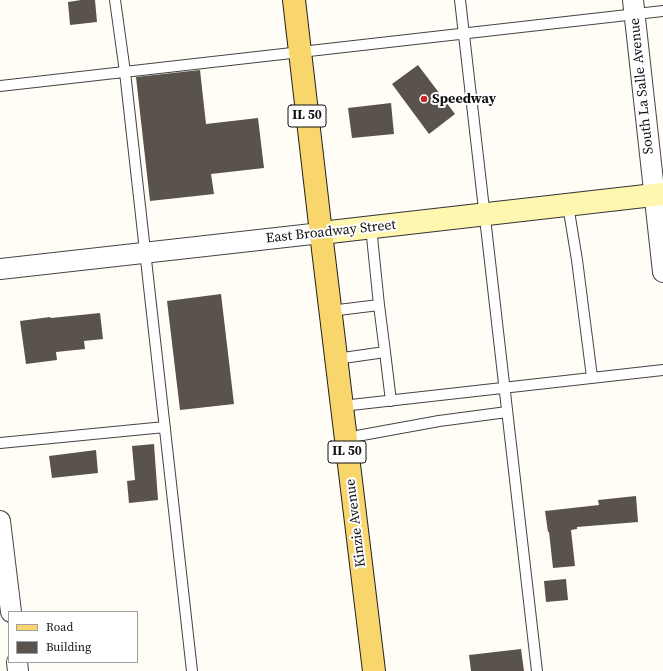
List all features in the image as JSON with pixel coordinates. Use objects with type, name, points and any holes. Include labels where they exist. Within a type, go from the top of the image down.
[{"type":"main road","name":"IL 50","points":[[294,0],[321,233]]},
{"type":"main road","name":"East Broadway Street","points":[[321,233],[659,195]]},
{"type":"main road","name":"Kinzie Avenue","points":[[321,233],[374,671]]},
{"type":"street","name":"South La Salle Avenue","points":[[634,7],[659,195],[663,272]]},
{"type":"street","name":"East Broadway Street","points":[[0,269],[321,233]]},
{"type":"street","points":[[0,521],[11,611]]},
{"type":"lane","points":[[115,0],[125,72],[192,671]]},
{"type":"lane","points":[[460,0],[537,671]]},
{"type":"lane","points":[[0,86],[464,33],[634,7],[663,11]]},
{"type":"lane","points":[[568,205],[577,260],[592,377]]},
{"type":"lane","points":[[371,227],[384,352],[391,401]]},
{"type":"lane","points":[[330,311],[379,305]]},
{"type":"lane","points":[[336,359],[384,352]]},
{"type":"lane","points":[[342,406],[663,370]]},
{"type":"lane","points":[[346,438],[439,421],[507,412]]},
{"type":"lane","points":[[0,443],[165,427]]},
{"type":"building","points":[[95,0],[97,22],[70,25],[68,2]]},
{"type":"building","name":"Speedway","points":[[418,65],[455,114],[429,134],[392,84]]},
{"type":"building","points":[[200,70],[206,124],[258,118],[264,168],[211,174],[214,194],[150,201],[136,77]]},
{"type":"building","name":"Speedway","points":[[391,103],[394,134],[352,138],[348,108]]},
{"type":"building","points":[[221,294],[234,404],[180,410],[167,301]]},
{"type":"building","points":[[100,313],[103,339],[84,341],[85,349],[56,352],[57,360],[26,364],[20,321]]},
{"type":"building","points":[[154,444],[158,500],[129,503],[127,481],[135,480],[132,446]]},
{"type":"building","points":[[96,450],[98,473],[52,478],[49,456]]},
{"type":"building","points":[[636,496],[638,522],[577,527],[577,529],[571,530],[575,566],[553,568],[545,511],[599,505],[598,500]]},
{"type":"building","points":[[566,579],[568,600],[546,602],[544,581]]},
{"type":"building","points":[[521,649],[524,671],[471,671],[469,655]]},
{"type":"place","name":"Speedway","points":[[424,99]]}]
